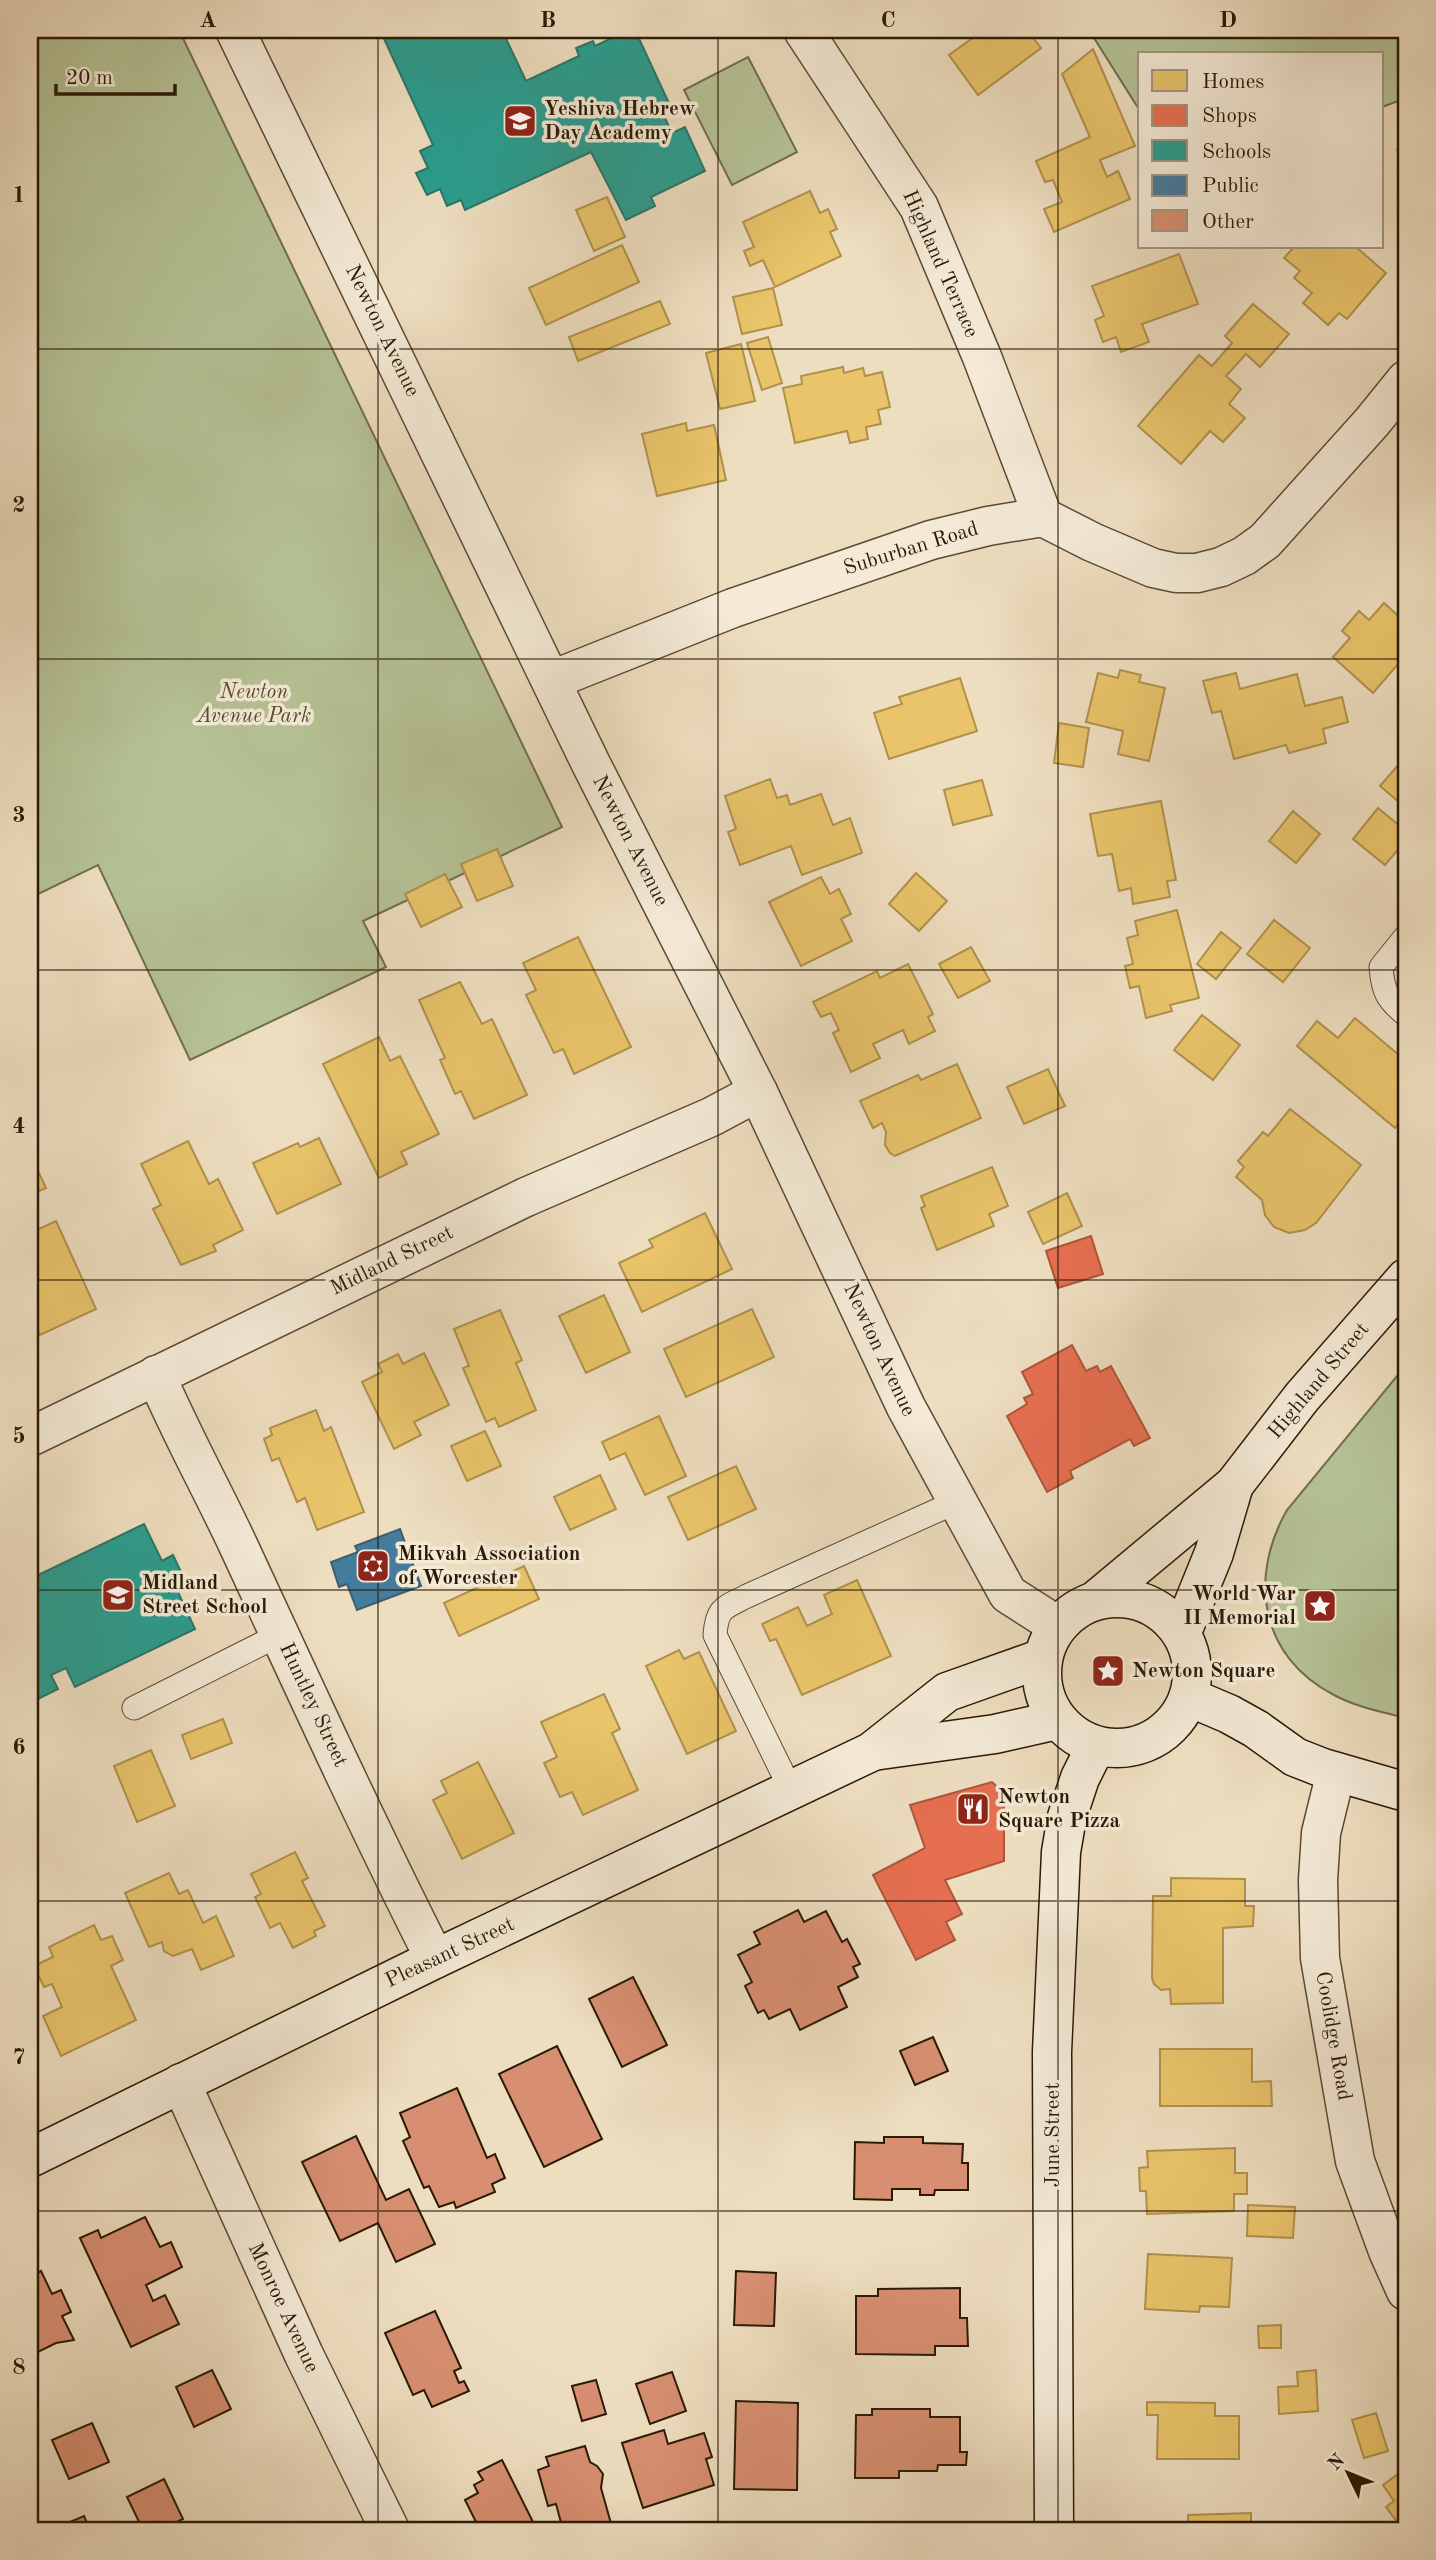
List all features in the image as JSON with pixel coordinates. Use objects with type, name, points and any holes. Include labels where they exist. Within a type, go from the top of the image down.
[{"type":"street","name":"Newton Avenue","points":[[235,30],[591,764],[758,1092],[906,1407],[1008,1594],[1050,1642]]},
{"type":"street","name":"Highland Terrace","points":[[803,30],[919,206],[982,357],[1043,517]]},
{"type":"street","points":[[1043,517],[1153,568],[1175,573],[1198,573],[1221,567],[1244,556],[1265,541],[1406,380]]},
{"type":"street","name":"Suburban Road","points":[[552,680],[733,608],[931,540],[988,526],[1043,517]]},
{"type":"street","name":"Midland Street","points":[[30,1437],[526,1197],[711,1117],[758,1092]]},
{"type":"street","name":"Highland Street","points":[[1096,1600],[1234,1485],[1302,1397],[1406,1278]]},
{"type":"street","name":"Huntley Street","points":[[156,1375],[173,1416],[237,1543],[435,1959]]},
{"type":"street","name":"Highland Street","points":[[1182,1632],[1214,1553],[1234,1485]]},
{"type":"street","points":[[1128,1598],[1159,1609],[1182,1632],[1191,1653],[1193,1675],[1189,1697],[1179,1718],[1162,1734],[1142,1745],[1119,1749],[1096,1746],[1074,1736],[1057,1720],[1046,1700],[1041,1680],[1050,1642],[1075,1610],[1096,1600],[1128,1598]]},
{"type":"street","name":"Pleasant Street","points":[[30,2158],[435,1959],[871,1752],[947,1692],[1050,1642]]},
{"type":"street","points":[[1189,1697],[1256,1729],[1295,1757],[1336,1772],[1406,1791]]},
{"type":"street","name":"Pleasant Street","points":[[871,1752],[995,1734],[1057,1720]]},
{"type":"street","name":"June Street","points":[[1054,2530],[1052,2052],[1061,1852],[1080,1778],[1096,1746]]},
{"type":"street","name":"Coolidge Road","points":[[1336,1772],[1321,1832],[1318,1880],[1320,1953],[1355,2161],[1388,2251],[1406,2291]]},
{"type":"street","name":"Monroe Avenue","points":[[181,2083],[304,2355],[390,2530]]},
{"type":"lane","points":[[1406,936],[1381,967],[1382,987],[1391,1003],[1406,1015]]},
{"type":"lane","points":[[791,1790],[715,1635],[716,1617],[726,1607],[747,1596],[956,1502]]},
{"type":"lane","points":[[134,1708],[279,1634]]},
{"type":"green space","name":"Newton Avenue Park","points":[[30,30],[179,30],[562,827],[363,921],[386,967],[190,1060],[98,865],[30,898]]},
{"type":"green space","points":[[1089,30],[1406,30],[1406,98],[1384,106],[1384,52],[1138,52],[1138,108]]},
{"type":"green space","points":[[748,57],[797,152],[732,185],[684,90]]},
{"type":"green space","points":[[1406,1365],[1406,1718],[1351,1703],[1309,1679],[1290,1660],[1276,1638],[1268,1614],[1265,1588],[1267,1562],[1287,1510]]},
{"type":"building: Homes","points":[[984,30],[1037,30],[1040,34],[1034,39],[1041,48],[978,95],[949,55]]},
{"type":"building: Homes","points":[[1093,49],[1135,146],[1100,160],[1107,177],[1118,171],[1130,199],[1054,232],[1044,209],[1062,202],[1053,180],[1045,182],[1036,161],[1090,137],[1062,74]]},
{"type":"building: Homes","points":[[1406,139],[1406,158],[1397,150]]},
{"type":"building: Homes","points":[[810,191],[820,213],[828,209],[837,229],[830,232],[841,256],[775,287],[763,260],[750,266],[744,251],[754,247],[743,222]]},
{"type":"building: Homes","points":[[607,197],[625,237],[594,251],[576,210]]},
{"type":"building: Homes","points":[[622,245],[639,282],[546,325],[529,288]]},
{"type":"building: Homes","points":[[1293,248],[1357,248],[1386,273],[1347,319],[1339,313],[1328,325],[1303,303],[1312,293],[1294,278],[1300,271],[1284,258]]},
{"type":"building: Homes","points":[[1179,254],[1198,304],[1142,324],[1149,342],[1121,352],[1116,337],[1103,342],[1095,320],[1104,316],[1092,286]]},
{"type":"building: Homes","points":[[773,288],[782,325],[742,334],[733,297]]},
{"type":"building: Homes","points":[[660,301],[670,324],[578,361],[569,337]]},
{"type":"building: Homes","points":[[1253,304],[1289,334],[1260,367],[1246,354],[1226,376],[1241,389],[1229,404],[1245,418],[1223,442],[1210,431],[1181,464],[1138,426],[1199,355],[1212,366],[1232,343],[1225,336]]},
{"type":"building: Homes","points":[[768,337],[782,383],[762,390],[747,343]]},
{"type":"building: Homes","points":[[741,344],[755,401],[720,409],[706,353]]},
{"type":"building: Homes","points":[[843,367],[844,373],[863,368],[865,376],[882,372],[890,407],[878,410],[881,424],[866,427],[868,439],[850,443],[847,431],[795,443],[783,388],[802,384],[801,376]]},
{"type":"building: Homes","points":[[686,423],[687,431],[714,425],[726,480],[657,496],[642,434]]},
{"type":"building: Homes","points":[[1384,603],[1403,620],[1406,616],[1406,655],[1373,693],[1333,657],[1350,638],[1342,631],[1359,611],[1369,620]]},
{"type":"building: Homes","points":[[1120,670],[1141,675],[1139,682],[1165,688],[1149,761],[1118,754],[1123,731],[1086,722],[1098,673],[1118,678]]},
{"type":"building: Homes","points":[[1236,673],[1240,689],[1297,674],[1305,706],[1342,697],[1348,722],[1323,729],[1326,743],[1289,753],[1286,745],[1234,759],[1221,711],[1212,713],[1203,681]]},
{"type":"building: Homes","points":[[960,678],[977,731],[889,759],[874,713],[902,704],[899,697]]},
{"type":"building: Homes","points":[[1059,723],[1089,728],[1083,767],[1054,763]]},
{"type":"building: Homes","points":[[1406,756],[1406,808],[1380,786]]},
{"type":"building: Homes","points":[[770,779],[777,798],[787,795],[790,805],[821,794],[833,825],[850,818],[862,853],[802,875],[791,846],[740,865],[728,832],[736,829],[725,796]]},
{"type":"building: Homes","points":[[982,780],[992,815],[953,825],[944,790]]},
{"type":"building: Homes","points":[[1161,801],[1176,880],[1167,881],[1170,897],[1133,904],[1131,888],[1119,891],[1112,854],[1098,856],[1090,814]]},
{"type":"building: Homes","points":[[1378,808],[1406,831],[1406,840],[1385,865],[1353,839]]},
{"type":"building: Homes","points":[[1293,811],[1320,834],[1296,863],[1269,841]]},
{"type":"building: Homes","points":[[497,849],[513,886],[477,901],[461,864]]},
{"type":"building: Homes","points":[[916,873],[947,901],[919,931],[889,904]]},
{"type":"building: Homes","points":[[445,874],[462,907],[421,927],[405,894]]},
{"type":"building: Homes","points":[[821,877],[830,894],[839,889],[851,914],[841,919],[852,941],[801,966],[769,902]]},
{"type":"building: Homes","points":[[1177,910],[1199,998],[1170,1005],[1172,1011],[1146,1018],[1139,986],[1130,988],[1125,966],[1133,964],[1127,938],[1138,935],[1135,921]]},
{"type":"building: Homes","points":[[1274,920],[1310,948],[1283,982],[1247,954]]},
{"type":"building: Homes","points":[[1221,932],[1241,948],[1216,979],[1197,964]]},
{"type":"building: Homes","points":[[578,937],[631,1047],[574,1074],[563,1049],[554,1053],[526,995],[536,990],[523,963]]},
{"type":"building: Homes","points":[[971,947],[990,981],[958,998],[939,964]]},
{"type":"building: Homes","points":[[908,964],[933,1014],[928,1017],[935,1031],[909,1044],[903,1030],[873,1044],[880,1058],[851,1072],[833,1033],[839,1030],[831,1013],[821,1017],[813,1002],[877,971],[880,978]]},
{"type":"building: Homes","points":[[1406,971],[1406,991],[1397,983]]},
{"type":"building: Homes","points":[[460,982],[482,1024],[492,1019],[527,1095],[474,1119],[461,1091],[455,1094],[440,1060],[445,1058],[419,1000]]},
{"type":"building: Homes","points":[[1202,1015],[1240,1045],[1213,1080],[1174,1050]]},
{"type":"building: Homes","points":[[1355,1018],[1406,1061],[1406,1114],[1395,1128],[1297,1046],[1317,1021],[1338,1038]]},
{"type":"building: Homes","points":[[379,1037],[390,1061],[400,1056],[439,1134],[401,1152],[407,1164],[379,1178],[323,1064]]},
{"type":"building: Homes","points":[[957,1064],[981,1118],[895,1156],[890,1153],[885,1145],[886,1132],[882,1123],[873,1128],[860,1101],[918,1075],[921,1080]]},
{"type":"building: Homes","points":[[1048,1069],[1065,1106],[1024,1124],[1007,1087]]},
{"type":"building: Homes","points":[[1290,1109],[1361,1165],[1316,1223],[1305,1230],[1289,1233],[1274,1227],[1265,1215],[1262,1200],[1236,1177],[1244,1167],[1238,1161],[1263,1132],[1268,1136]]},
{"type":"building: Homes","points":[[319,1138],[341,1184],[277,1214],[253,1163],[298,1143],[300,1147]]},
{"type":"building: Homes","points":[[188,1141],[209,1184],[218,1179],[243,1230],[213,1245],[216,1251],[181,1265],[153,1209],[161,1205],[141,1164]]},
{"type":"building: Homes","points":[[30,1154],[46,1188],[30,1195]]},
{"type":"building: Homes","points":[[992,1167],[1008,1206],[989,1214],[994,1226],[937,1250],[921,1208],[925,1206],[921,1196]]},
{"type":"building: Homes","points":[[1067,1193],[1082,1226],[1043,1244],[1028,1212]]},
{"type":"building: Homes","points":[[705,1213],[732,1269],[642,1312],[619,1263],[653,1247],[649,1240]]},
{"type":"building: Homes","points":[[56,1221],[96,1309],[40,1335],[30,1311],[30,1233]]},
{"type":"building: Homes","points":[[604,1295],[630,1352],[586,1373],[559,1316]]},
{"type":"building: Homes","points":[[752,1309],[774,1357],[686,1397],[664,1349]]},
{"type":"building: Homes","points":[[500,1310],[522,1360],[516,1363],[536,1410],[499,1427],[495,1418],[486,1422],[463,1368],[469,1366],[454,1329]]},
{"type":"building: Homes","points":[[424,1353],[449,1405],[414,1422],[421,1435],[394,1449],[362,1382],[382,1372],[378,1364],[398,1354],[403,1364]]},
{"type":"building: Homes","points":[[316,1410],[324,1431],[331,1427],[364,1512],[317,1530],[305,1498],[297,1502],[279,1458],[272,1461],[264,1439],[272,1435],[270,1428]]},
{"type":"building: Homes","points":[[659,1416],[686,1476],[645,1495],[625,1453],[610,1460],[602,1442]]},
{"type":"building: Homes","points":[[485,1431],[501,1466],[467,1481],[451,1446]]},
{"type":"building: Homes","points":[[736,1466],[756,1509],[688,1540],[668,1497]]},
{"type":"building: Homes","points":[[600,1475],[616,1509],[570,1530],[554,1497]]},
{"type":"building: Homes","points":[[524,1566],[539,1599],[459,1636],[444,1603]]},
{"type":"building: Homes","points":[[857,1580],[891,1656],[802,1695],[776,1639],[770,1641],[762,1624],[798,1607],[807,1626],[832,1614],[824,1595]]},
{"type":"building: Homes","points":[[679,1650],[684,1659],[699,1652],[736,1731],[687,1754],[646,1666]]},
{"type":"building: Homes","points":[[604,1694],[620,1729],[612,1733],[638,1790],[583,1815],[572,1792],[560,1797],[544,1763],[557,1757],[541,1722]]},
{"type":"building: Homes","points":[[223,1719],[232,1743],[191,1759],[182,1735]]},
{"type":"building: Homes","points":[[151,1750],[175,1806],[137,1822],[114,1766]]},
{"type":"building: Homes","points":[[478,1762],[514,1833],[462,1859],[433,1800],[447,1793],[441,1781]]},
{"type":"building: Homes","points":[[295,1852],[308,1878],[302,1881],[325,1926],[314,1931],[316,1936],[293,1948],[280,1923],[270,1928],[255,1897],[261,1894],[251,1874]]},
{"type":"building: Homes","points":[[169,1873],[179,1894],[188,1890],[203,1923],[216,1916],[234,1956],[201,1970],[192,1949],[173,1956],[164,1951],[162,1942],[149,1947],[125,1893]]},
{"type":"building: Homes","points":[[1171,1878],[1245,1879],[1245,1906],[1254,1906],[1253,1926],[1223,1928],[1223,2003],[1171,2004],[1170,1989],[1161,1990],[1154,1984],[1153,1896],[1171,1896]]},
{"type":"building: Homes","points":[[94,1925],[101,1940],[112,1936],[123,1960],[111,1966],[136,2020],[61,2056],[43,2016],[62,2007],[52,1984],[44,1987],[34,1966],[53,1957],[49,1947]]},
{"type":"building: Homes","points":[[1160,2049],[1252,2049],[1252,2082],[1271,2081],[1272,2106],[1160,2106]]},
{"type":"building: Homes","points":[[1235,2148],[1235,2173],[1247,2173],[1247,2194],[1234,2194],[1234,2211],[1147,2214],[1146,2191],[1140,2191],[1139,2168],[1148,2167],[1147,2151]]},
{"type":"building: Homes","points":[[1248,2205],[1295,2207],[1293,2238],[1247,2236]]},
{"type":"building: Homes","points":[[1148,2254],[1232,2258],[1229,2307],[1200,2306],[1199,2312],[1145,2309]]},
{"type":"building: Homes","points":[[1281,2325],[1281,2348],[1259,2348],[1258,2326]]},
{"type":"building: Homes","points":[[1316,2370],[1318,2411],[1279,2414],[1278,2387],[1298,2386],[1297,2372]]},
{"type":"building: Homes","points":[[1147,2402],[1215,2403],[1215,2416],[1239,2416],[1239,2459],[1157,2459],[1158,2415],[1147,2415]]},
{"type":"building: Homes","points":[[1376,2413],[1388,2451],[1364,2458],[1352,2420]]},
{"type":"building: Homes","points":[[1406,2468],[1406,2530],[1403,2530],[1386,2507],[1394,2501],[1383,2485]]},
{"type":"building: Homes","points":[[1251,2513],[1251,2530],[1147,2530],[1146,2523],[1188,2522],[1188,2515]]},
{"type":"building: Shops","points":[[1091,1236],[1103,1274],[1058,1288],[1046,1251]]},
{"type":"building: Shops","points":[[1072,1345],[1086,1371],[1097,1366],[1100,1372],[1111,1366],[1150,1438],[1134,1446],[1130,1439],[1070,1471],[1073,1478],[1047,1492],[1007,1416],[1027,1404],[1024,1398],[1033,1394],[1022,1372]]},
{"type":"building: Shops","points":[[992,1782],[1004,1793],[1004,1861],[945,1880],[962,1914],[946,1922],[955,1940],[916,1960],[873,1875],[925,1848],[910,1805]]},
{"type":"building: Schools","points":[[380,30],[502,30],[526,81],[579,56],[576,48],[593,41],[595,46],[629,30],[635,30],[668,101],[659,105],[672,133],[685,127],[705,171],[651,197],[655,206],[626,220],[591,152],[465,210],[461,200],[447,206],[440,189],[427,195],[416,173],[428,168],[420,151],[433,145]]},
{"type":"building: Schools","points":[[144,1524],[162,1561],[173,1555],[188,1587],[178,1592],[195,1629],[75,1687],[66,1668],[51,1675],[58,1689],[30,1703],[30,1602],[33,1601],[30,1579]]},
{"type":"building: Public","points":[[400,1529],[421,1586],[357,1610],[347,1584],[339,1587],[331,1562],[358,1552],[355,1546]]},
{"type":"building: Other","points":[[798,1910],[804,1922],[826,1911],[842,1942],[847,1939],[860,1964],[853,1967],[858,1977],[838,1987],[847,2007],[800,2030],[790,2009],[769,2019],[764,2010],[758,2013],[745,1986],[752,1982],[738,1955],[760,1944],[754,1932]]},
{"type":"building: Other","points":[[633,1977],[667,2045],[622,2067],[589,1999]]},
{"type":"building: Other","points":[[933,2037],[948,2071],[915,2085],[900,2051]]},
{"type":"building: Other","points":[[557,2046],[602,2139],[544,2167],[499,2074]]},
{"type":"building: Other","points":[[457,2088],[487,2158],[495,2154],[505,2178],[492,2184],[495,2192],[456,2208],[454,2202],[439,2207],[429,2186],[424,2188],[403,2141],[410,2137],[400,2113]]},
{"type":"building: Other","points":[[356,2136],[386,2200],[409,2189],[435,2244],[396,2262],[378,2223],[340,2241],[302,2162]]},
{"type":"building: Other","points":[[884,2137],[923,2137],[923,2143],[963,2144],[962,2163],[968,2163],[968,2190],[935,2190],[934,2195],[920,2195],[920,2189],[892,2189],[892,2200],[854,2199],[855,2142],[884,2143]]},
{"type":"building: Other","points":[[145,2217],[160,2247],[171,2242],[182,2267],[146,2285],[153,2301],[165,2295],[179,2324],[131,2347],[80,2238],[98,2230],[101,2238]]},
{"type":"building: Other","points":[[41,2271],[52,2294],[61,2290],[71,2312],[62,2316],[74,2340],[56,2343],[30,2356],[30,2277]]},
{"type":"building: Other","points":[[736,2271],[776,2273],[774,2326],[734,2325]]},
{"type":"building: Other","points":[[960,2288],[960,2318],[967,2318],[968,2346],[935,2346],[935,2355],[856,2354],[856,2296],[878,2296],[878,2289]]},
{"type":"building: Other","points":[[435,2311],[461,2368],[454,2371],[459,2383],[464,2381],[469,2391],[432,2407],[424,2390],[413,2395],[385,2333]]},
{"type":"building: Other","points":[[212,2370],[231,2409],[194,2427],[176,2387]]},
{"type":"building: Other","points":[[672,2372],[686,2411],[650,2424],[636,2384]]},
{"type":"building: Other","points":[[596,2380],[606,2414],[582,2421],[572,2386]]},
{"type":"building: Other","points":[[736,2401],[798,2403],[797,2490],[734,2489]]},
{"type":"building: Other","points":[[872,2409],[930,2409],[930,2417],[960,2417],[960,2452],[967,2452],[966,2465],[938,2465],[937,2471],[899,2471],[899,2478],[855,2478],[856,2415],[872,2415]]},
{"type":"building: Other","points":[[92,2423],[109,2462],[69,2479],[52,2440]]},
{"type":"building: Other","points":[[664,2430],[668,2444],[704,2433],[712,2457],[706,2459],[714,2485],[643,2508],[622,2443]]},
{"type":"building: Other","points":[[585,2446],[590,2462],[603,2474],[601,2488],[612,2527],[602,2530],[563,2530],[556,2504],[548,2506],[538,2470],[549,2466],[546,2457]]},
{"type":"building: Other","points":[[502,2460],[537,2530],[480,2530],[465,2500],[478,2493],[474,2485],[483,2480],[478,2472]]},
{"type":"building: Other","points":[[164,2479],[183,2519],[160,2530],[143,2530],[127,2497]]},
{"type":"building: Other","points":[[84,2516],[90,2530],[51,2530]]},
{"type":"place","name":"Yeshiva Hebrew Day Academy","points":[[520,121]]},
{"type":"place","name":"Mikvah Association of Worcester","points":[[373,1566]]},
{"type":"place","name":"Midland Street School","points":[[118,1595]]},
{"type":"place","name":"World War II Memorial","points":[[1320,1606]]},
{"type":"place","name":"Newton Square","points":[[1108,1671]]},
{"type":"place","name":"Newton Square Pizza","points":[[973,1809]]}]
